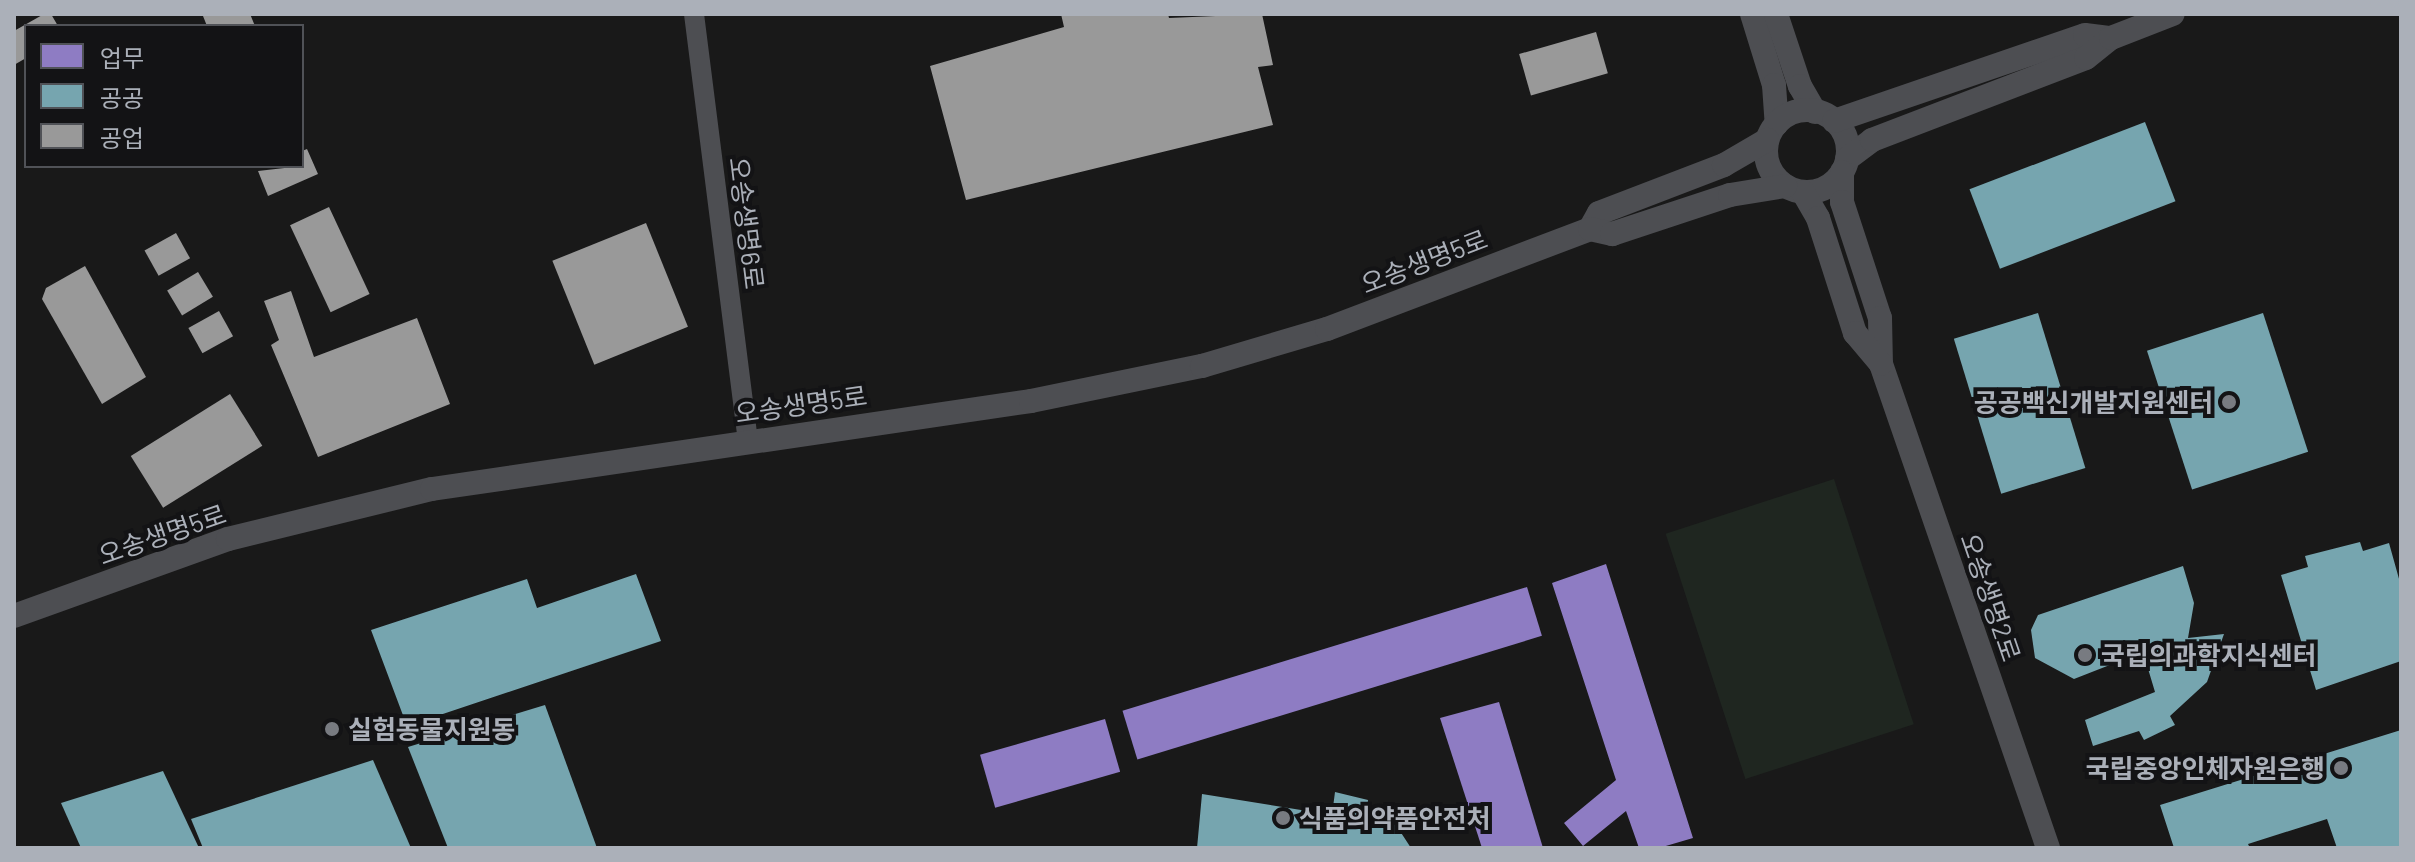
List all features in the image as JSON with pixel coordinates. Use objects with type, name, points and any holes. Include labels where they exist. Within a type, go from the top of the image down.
[{"type":"street","name":"오송생명6로","points":[[694,14],[748,439]]},
{"type":"street","points":[[1752,14],[1774,85],[1769,166],[1794,189],[1823,189],[1872,140],[2086,58],[2111,38],[2173,14]]},
{"type":"street","points":[[1776,14],[1800,86],[1848,145],[1845,166]]},
{"type":"street","points":[[1772,132],[1795,112],[1825,116],[2085,35],[2111,38]]},
{"type":"street","name":"오송생명5로","points":[[1590,229],[1599,213],[1724,165],[1772,132]]},
{"type":"street","name":"오송생명2로","points":[[1845,166],[1842,202],[1880,318],[1881,364],[2048,848]]},
{"type":"street","name":"오송생명5로","points":[[14,616],[228,539],[432,489],[748,439],[1031,401],[1202,366],[1327,329],[1590,229],[1612,234],[1730,195],[1794,189]]},
{"type":"street","name":"오송생명2로","points":[[1794,189],[1818,218],[1855,333],[1881,364]]},
{"type":"shaded area","points":[[1834,479],[1914,724],[1745,779],[1666,534]]},
{"type":"building: 업무","points":[[1606,564],[1693,838],[1659,848],[1639,848],[1626,811],[1583,846],[1564,823],[1616,780],[1552,583]]},
{"type":"building: 업무","points":[[1527,587],[1542,636],[1137,759],[1122,711]]},
{"type":"building: 업무","points":[[1499,702],[1543,848],[1482,848],[1440,718]]},
{"type":"building: 업무","points":[[1105,719],[1120,772],[995,808],[980,755]]},
{"type":"building: 공공","points":[[2145,122],[2175,201],[2000,269],[1969,189]]},
{"type":"building: 공공","name":"공공백신개발지원센터","points":[[2038,313],[2085,468],[2001,494],[1954,339]]},
{"type":"building: 공공","name":"공공백신개발지원센터","points":[[2263,313],[2308,452],[2192,490],[2147,351]]},
{"type":"building: 공공","points":[[2360,542],[2363,551],[2389,543],[2401,586],[2401,661],[2316,690],[2281,575],[2308,567],[2305,556]]},
{"type":"building: 공공","name":"국립의과학지식센터","points":[[2183,566],[2194,603],[2188,638],[2224,634],[2207,682],[2170,716],[2175,725],[2144,740],[2139,731],[2093,746],[2085,720],[2155,692],[2143,652],[2074,679],[2035,658],[2031,630],[2038,615]]},
{"type":"building: 공공","points":[[636,574],[661,641],[407,726],[371,630],[527,579],[537,608]]},
{"type":"building: 공공","points":[[545,705],[597,848],[448,848],[408,747]]},
{"type":"building: 공공","name":"국립중앙인체자원은행","points":[[2401,730],[2401,848],[2337,848],[2327,819],[2248,844],[2250,848],[2174,848],[2160,805]]},
{"type":"building: 공공","points":[[373,760],[411,848],[203,848],[191,819]]},
{"type":"building: 공공","points":[[163,771],[199,848],[81,848],[61,803]]},
{"type":"building: 공공","name":"식품의약품안전처","points":[[1335,792],[1368,800],[1366,821],[1396,825],[1411,848],[1197,848],[1202,794],[1332,815]]},
{"type":"building: 공업","points":[[44,14],[51,14],[57,24],[26,24]]},
{"type":"building: 공업","points":[[250,14],[254,24],[206,24],[203,16]]},
{"type":"building: 공업","points":[[1061,14],[1168,14],[1169,18],[1262,14],[1273,65],[1258,67],[1273,125],[966,200],[930,66],[1064,27]]},
{"type":"building: 공업","points":[[24,25],[24,59],[14,65],[14,31]]},
{"type":"building: 공업","points":[[1596,32],[1608,73],[1531,95],[1519,54]]},
{"type":"building: 공업","points":[[307,149],[318,174],[268,196],[258,171],[304,168],[304,150]]},
{"type":"building: 공업","points":[[329,207],[370,294],[331,312],[290,225]]},
{"type":"building: 공업","points":[[646,223],[688,327],[594,365],[552,261]]},
{"type":"building: 공업","points":[[176,233],[190,258],[159,276],[145,250]]},
{"type":"building: 공업","points":[[85,266],[146,377],[102,404],[42,299],[46,288]]},
{"type":"building: 공업","points":[[198,272],[213,297],[182,315],[167,291]]},
{"type":"building: 공업","points":[[291,291],[314,357],[417,318],[450,404],[318,457],[271,345],[279,340],[264,301]]},
{"type":"building: 공업","points":[[219,311],[233,336],[202,353],[188,328]]},
{"type":"building: 공업","points":[[230,394],[262,446],[163,508],[131,456]]},
{"type":"place","name":"공공백신개발지원센터","points":[[2229,402]]},
{"type":"place","name":"국립의과학지식센터","points":[[2085,655]]},
{"type":"place","name":"실험동물지원동","points":[[332,729]]},
{"type":"place","name":"국립중앙인체자원은행","points":[[2341,768]]},
{"type":"place","name":"식품의약품안전처","points":[[1283,818]]}]
